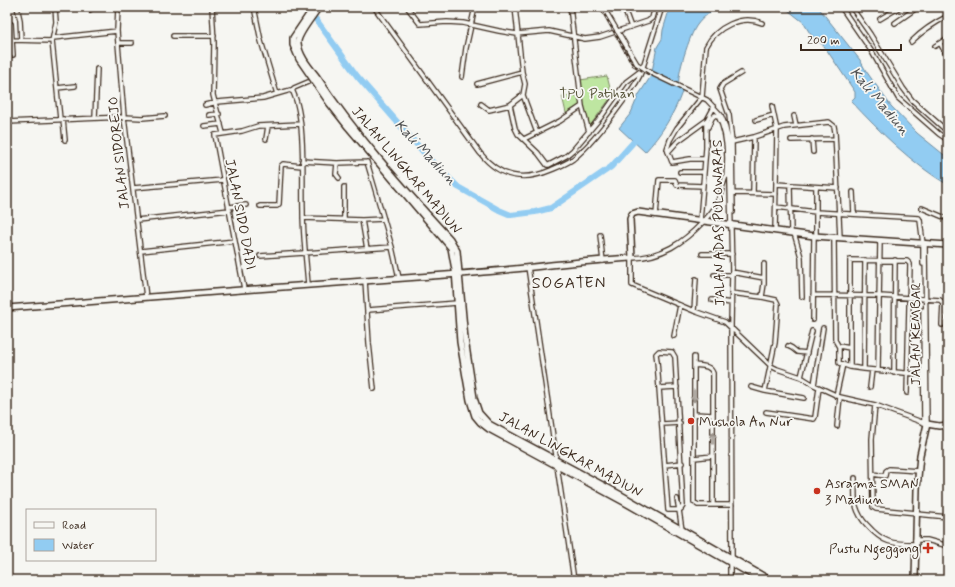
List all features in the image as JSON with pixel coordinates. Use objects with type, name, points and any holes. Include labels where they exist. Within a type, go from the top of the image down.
[{"type":"main road","name":"JALAN LINGKAR MADIUN","points":[[299,33],[314,7]]},
{"type":"main road","name":"JALAN LINGKAR MADIUN","points":[[319,7],[299,33],[293,38],[293,45],[299,58],[330,104],[450,239],[457,251],[457,303],[460,342],[470,400],[475,416],[489,429],[557,466],[609,491],[682,530],[761,580]]},
{"type":"main road","name":"JALAN LINGKAR MADIUN","points":[[364,143],[372,155],[448,243],[453,253],[474,398],[479,413],[489,424],[554,459],[731,560],[770,580]]},
{"type":"main road","points":[[7,308],[308,284],[457,274],[632,258],[630,217],[634,213],[638,212],[815,236],[948,245]]},
{"type":"main road","points":[[915,580],[915,542],[920,455],[925,424],[939,426],[948,425]]},
{"type":"street","points":[[17,7],[20,20],[21,40]]},
{"type":"street","points":[[55,7],[56,22],[52,40],[57,88],[65,140]]},
{"type":"street","name":"JALAN SIDOREJO","points":[[118,7],[118,31],[124,117],[146,297]]},
{"type":"street","points":[[212,7],[214,36],[213,91],[223,133],[242,131],[258,126],[300,124]]},
{"type":"street","points":[[254,7],[261,41],[277,94]]},
{"type":"street","points":[[374,7],[480,154],[490,164],[507,175],[516,177],[536,175],[572,160],[605,126],[635,86],[643,69],[662,7]]},
{"type":"street","points":[[407,7],[420,24],[454,22],[472,24],[517,34],[542,31],[573,38],[589,39],[600,37],[648,21],[652,18],[655,7]]},
{"type":"street","points":[[462,77],[466,48],[475,7]]},
{"type":"street","points":[[515,7],[517,34],[525,86],[523,95],[538,133]]},
{"type":"street","points":[[570,7],[582,106],[589,132]]},
{"type":"street","points":[[603,7],[635,62],[643,69]]},
{"type":"street","points":[[619,7],[621,11],[625,11],[631,27]]},
{"type":"street","points":[[625,11],[632,7]]},
{"type":"street","points":[[841,7],[872,52],[898,98],[948,140]]},
{"type":"street","points":[[850,7],[870,34],[902,88],[916,104],[948,132]]},
{"type":"street","points":[[854,11],[861,7]]},
{"type":"street","points":[[880,19],[900,7]]},
{"type":"street","points":[[895,23],[918,7]]},
{"type":"street","points":[[911,42],[935,22],[948,16]]},
{"type":"street","points":[[705,159],[690,159],[672,162],[667,149],[674,134],[702,97],[705,53],[709,41],[720,30],[738,22],[750,20],[762,23]]},
{"type":"street","points":[[11,24],[13,55]]},
{"type":"street","points":[[12,40],[52,40],[118,31]]},
{"type":"street","points":[[172,36],[214,36]]},
{"type":"street","points":[[935,46],[948,38]]},
{"type":"street","points":[[119,43],[132,42]]},
{"type":"street","points":[[940,43],[945,52]]},
{"type":"street","points":[[95,118],[97,69]]},
{"type":"street","points":[[510,105],[515,128],[518,134],[544,158],[548,165],[566,156],[573,150],[589,132],[626,82],[643,69]]},
{"type":"street","name":"JALAN ADAS PULOWARAS","points":[[643,69],[702,97],[721,115],[729,140],[728,176],[732,193],[732,505],[730,580]]},
{"type":"street","points":[[477,84],[522,72]]},
{"type":"street","points":[[741,73],[723,84],[720,89],[729,115],[732,142],[732,193],[776,194]]},
{"type":"street","points":[[205,105],[263,98],[285,91],[292,91],[294,88],[308,82]]},
{"type":"street","points":[[57,88],[75,86]]},
{"type":"street","points":[[292,91],[296,102],[300,124],[303,218],[308,284]]},
{"type":"street","points":[[481,104],[489,110],[510,105],[523,95]]},
{"type":"street","points":[[524,139],[538,133],[582,106]]},
{"type":"street","points":[[772,106],[777,130],[775,230]]},
{"type":"street","points":[[702,221],[707,120],[714,107]]},
{"type":"street","points":[[209,116],[218,114]]},
{"type":"street","points":[[706,132],[712,118],[717,115],[722,124],[726,142],[728,176],[716,205],[709,217],[702,221],[690,236],[671,248],[652,256],[632,258],[632,285],[694,311],[723,321],[770,366],[801,376],[819,388],[838,396],[875,405],[925,424]]},
{"type":"street","points":[[7,122],[165,116]]},
{"type":"street","points":[[756,120],[774,116]]},
{"type":"street","points":[[794,116],[796,125]]},
{"type":"street","points":[[668,152],[678,141],[707,120]]},
{"type":"street","points":[[732,142],[796,125],[829,122],[834,126],[839,214],[835,295],[835,340],[839,346],[839,361],[850,367],[925,375]]},
{"type":"street","points":[[204,126],[221,124]]},
{"type":"street","points":[[266,139],[268,126]]},
{"type":"street","name":"JALAN SIDO DADI","points":[[223,133],[216,134],[217,143],[244,289]]},
{"type":"street","points":[[754,137],[754,193]]},
{"type":"street","points":[[812,139],[812,152]]},
{"type":"street","points":[[791,140],[835,139]]},
{"type":"street","points":[[367,162],[372,155]]},
{"type":"street","points":[[302,161],[337,163],[367,162]]},
{"type":"street","points":[[367,162],[392,247],[399,278]]},
{"type":"street","points":[[337,163],[336,174],[340,178]]},
{"type":"street","points":[[260,206],[277,206],[280,204],[280,166],[283,164],[302,166]]},
{"type":"street","points":[[680,172],[704,172]]},
{"type":"street","points":[[133,188],[223,180]]},
{"type":"street","points":[[656,215],[659,180],[675,180],[677,185],[703,186]]},
{"type":"street","points":[[776,184],[838,188]]},
{"type":"street","points":[[790,185],[792,233],[801,257],[802,297]]},
{"type":"street","points":[[344,187],[344,219]]},
{"type":"street","points":[[813,320],[816,187]]},
{"type":"street","points":[[776,207],[816,212],[854,214],[853,192]]},
{"type":"street","points":[[137,220],[229,209],[246,205]]},
{"type":"street","points":[[922,208],[948,219]]},
{"type":"street","name":"JALAN KEMBAR","points":[[854,214],[919,218],[920,220],[924,244],[925,424]]},
{"type":"street","points":[[303,218],[362,220],[384,219]]},
{"type":"street","points":[[362,220],[367,249]]},
{"type":"street","points":[[600,235],[603,260]]},
{"type":"street","points":[[878,370],[880,240]]},
{"type":"street","points":[[141,251],[235,242]]},
{"type":"street","points":[[260,256],[392,247]]},
{"type":"street","points":[[702,254],[732,254]]},
{"type":"street","points":[[850,367],[850,260],[907,260],[910,264],[908,298],[907,393]]},
{"type":"street","points":[[864,369],[865,260]]},
{"type":"street","points":[[894,372],[895,260]]},
{"type":"street","points":[[762,296],[764,264]]},
{"type":"street","points":[[528,267],[556,455],[554,459]]},
{"type":"street","points":[[714,275],[732,274],[764,278]]},
{"type":"street","points":[[694,311],[696,279]]},
{"type":"street","points":[[365,280],[368,310],[368,343],[374,389]]},
{"type":"street","points":[[732,293],[775,299],[778,304],[775,343],[765,391]]},
{"type":"street","points":[[813,295],[880,296],[942,301],[942,325]]},
{"type":"street","points":[[712,300],[731,303]]},
{"type":"street","points":[[368,310],[457,303]]},
{"type":"street","points":[[674,336],[680,305]]},
{"type":"street","points":[[814,385],[823,328]]},
{"type":"street","points":[[801,376],[812,331]]},
{"type":"street","points":[[788,346],[797,352],[807,353]]},
{"type":"street","points":[[839,346],[850,348]]},
{"type":"street","points":[[660,351],[672,352],[675,355],[682,463],[683,507],[679,510],[668,510],[659,388],[656,354],[660,351]]},
{"type":"street","points":[[694,357],[694,502],[698,505],[732,505]]},
{"type":"street","points":[[837,426],[838,396],[843,364]]},
{"type":"street","points":[[694,365],[707,366],[713,371],[713,505]]},
{"type":"street","points":[[870,387],[872,370]]},
{"type":"street","points":[[659,388],[677,387]]},
{"type":"street","points":[[751,387],[804,398]]},
{"type":"street","points":[[766,412],[814,419],[819,388]]},
{"type":"street","points":[[875,405],[872,439],[873,507],[948,517]]},
{"type":"street","points":[[694,414],[713,415]]},
{"type":"street","points":[[662,424],[680,423]]},
{"type":"street","points":[[694,458],[713,456]]},
{"type":"street","points":[[665,464],[682,463]]},
{"type":"street","points":[[557,466],[574,580]]},
{"type":"street","points":[[873,474],[885,476],[886,471],[889,469],[919,471]]},
{"type":"street","points":[[855,478],[856,507],[864,522],[878,537],[889,541],[915,542],[926,540],[948,546]]},
{"type":"street","points":[[668,499],[683,499]]},
{"type":"street","points":[[677,499],[682,530]]},
{"type":"green space","name":"TPU Patihan","points":[[607,76],[612,96],[589,127],[584,112],[580,80]]},
{"type":"green space","name":"TPU Patihan","points":[[562,96],[579,96],[580,105],[566,113]]},
{"type":"water","points":[[670,7],[719,7],[704,17],[694,30],[684,55],[679,82],[679,87],[682,92],[679,100],[666,124],[645,152],[619,128],[631,113],[638,96],[651,76],[657,47],[662,39],[663,30]]},
{"type":"water","points":[[784,7],[818,7],[860,60],[891,106],[917,133],[948,158],[948,185],[921,167],[896,146],[851,101],[855,97],[855,92],[824,46],[811,35],[803,22]]},
{"type":"waterway","name":"Kali Madiun","points":[[307,7],[357,76],[433,163],[458,187],[511,215],[551,208],[611,167],[638,137]]},
{"type":"railway","points":[[600,7],[633,65],[648,74]]},
{"type":"place","name":"Mushola An Nur","points":[[691,421]]},
{"type":"place","name":"Asrama SMAN 3 Madiun","points":[[817,491]]},
{"type":"place","name":"Pustu Ngeggong","points":[[928,548]]},
{"type":"district","name":"SOGATEN","points":[[569,282]]}]
